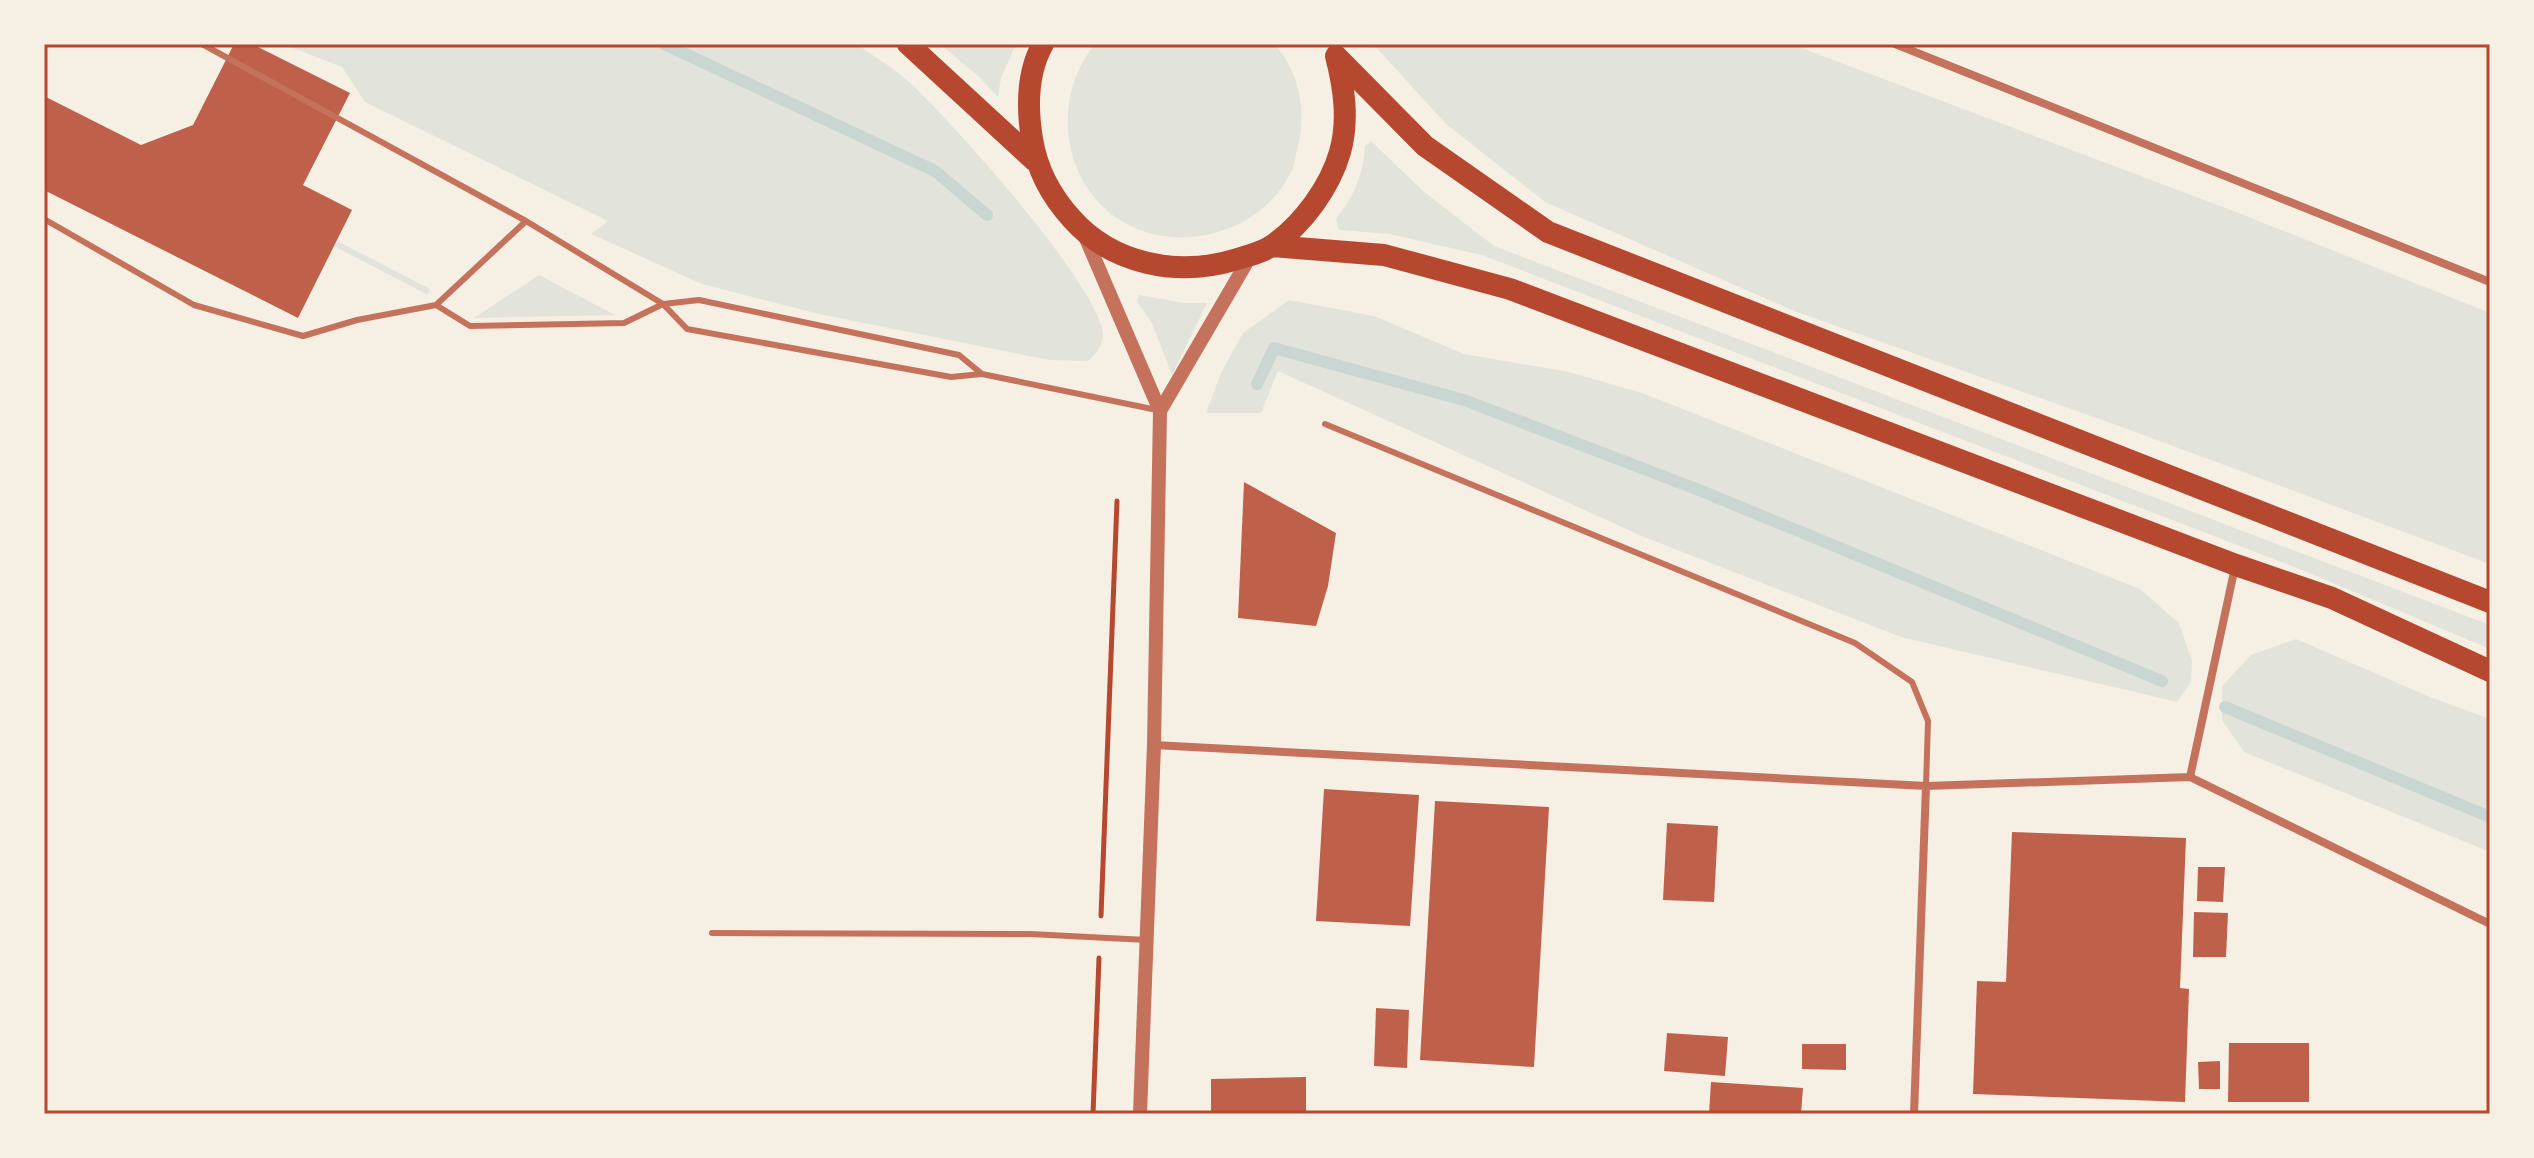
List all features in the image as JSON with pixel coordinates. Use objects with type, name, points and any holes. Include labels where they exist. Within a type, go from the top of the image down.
[{"type":"highway","points":[[908,44],[1035,161]]},
{"type":"highway","points":[[1043,44],[1037,54],[1027,107],[1035,161],[1055,200],[1083,232],[1121,255],[1164,267],[1208,268],[1272,246],[1320,197],[1340,152],[1346,104],[1334,50]]},
{"type":"highway","points":[[1334,50],[1425,146],[1548,232],[2490,602]]},
{"type":"highway","points":[[1272,246],[1384,255],[1510,289],[2236,565],[2332,598],[2490,671]]},
{"type":"street","points":[[1895,44],[2490,282]]},
{"type":"street","points":[[1083,232],[1160,411],[1154,745],[1140,1114]]},
{"type":"street","points":[[1160,411],[1251,255]]},
{"type":"street","points":[[2190,777],[2236,565]]},
{"type":"street","points":[[1154,745],[1926,786],[2190,777],[2490,924]]},
{"type":"street","points":[[1914,1114],[1926,786]]},
{"type":"lane","points":[[202,44],[526,221],[663,304],[687,329],[951,377],[982,374],[1160,411]]},
{"type":"lane","points":[[44,219],[194,305],[303,336],[357,320],[436,305],[526,221]]},
{"type":"lane","points":[[436,305],[470,326],[624,323],[663,304],[699,300],[959,355],[982,374]]},
{"type":"lane","points":[[1325,424],[1855,643],[1912,682],[1928,721],[1926,786]]},
{"type":"lane","points":[[712,933],[1030,934],[1147,940]]},
{"type":"path","points":[[1093,1114],[1117,501]]},
{"type":"shaded area","points":[[283,44],[857,44],[901,75],[927,100],[1020,203],[1077,280],[1096,312],[1102,342],[1088,361],[1049,360],[819,314],[702,284],[591,234],[608,221],[365,102],[342,67]]},
{"type":"shaded area","points":[[940,44],[1016,44],[1001,78],[998,97],[979,77]]},
{"type":"shaded area","points":[[1095,44],[1274,44],[1283,54],[1295,79],[1302,119],[1293,167],[1279,191],[1242,222],[1196,237],[1148,233],[1125,223],[1103,207],[1087,187],[1076,165],[1069,140],[1068,115],[1072,90],[1081,66]]},
{"type":"shaded area","points":[[1373,44],[1791,44],[2231,210],[2490,313],[2490,564],[2122,427],[1794,311],[1545,202],[1446,124]]},
{"type":"shaded area","points":[[1371,141],[1423,191],[1494,246],[2490,625],[2490,649],[2297,568],[1482,255],[1389,234],[1339,230],[1336,219],[1356,185],[1365,146]]},
{"type":"shaded area","points":[[337,241],[430,289],[428,295],[334,246]]},
{"type":"shaded area","points":[[539,275],[615,315],[474,318]]},
{"type":"shaded area","points":[[1139,295],[1185,303],[1207,303],[1172,375],[1152,323],[1137,302]]},
{"type":"shaded area","points":[[1289,300],[1374,316],[1464,354],[1569,372],[1642,393],[2140,589],[2179,623],[2192,661],[2191,682],[2177,702],[1901,637],[1644,537],[1278,371],[1261,413],[1206,413],[1221,373],[1243,333]]},
{"type":"shaded area","points":[[2296,639],[2430,697],[2490,719],[2490,852],[2244,752],[2222,720],[2222,686],[2251,655]]},
{"type":"building","points":[[234,44],[252,44],[350,93],[303,185],[352,210],[298,318],[44,190],[44,96],[141,145],[193,125]]},
{"type":"building","points":[[1244,482],[1336,533],[1328,586],[1316,626],[1238,618]]},
{"type":"building","points":[[1324,789],[1419,795],[1410,926],[1316,921]]},
{"type":"building","points":[[1435,801],[1549,807],[1534,1067],[1420,1060]]},
{"type":"building","points":[[1667,823],[1718,826],[1714,902],[1663,900]]},
{"type":"building","points":[[2012,832],[2186,838],[2180,988],[2189,989],[2185,1102],[1973,1094],[1977,981],[2006,982]]},
{"type":"building","points":[[2198,867],[2225,867],[2223,902],[2197,901]]},
{"type":"building","points":[[2194,912],[2228,913],[2226,957],[2193,957]]},
{"type":"building","points":[[1376,1008],[1409,1010],[1407,1068],[1374,1066]]},
{"type":"building","points":[[1667,1033],[1728,1037],[1725,1076],[1664,1071]]},
{"type":"building","points":[[2229,1043],[2309,1043],[2309,1102],[2228,1102]]},
{"type":"building","points":[[1802,1044],[1846,1044],[1846,1070],[1802,1069]]},
{"type":"building","points":[[2220,1061],[2220,1089],[2199,1089],[2198,1062]]},
{"type":"building","points":[[1306,1077],[1306,1114],[1211,1114],[1211,1079]]},
{"type":"building","points":[[1711,1082],[1803,1088],[1801,1114],[1709,1114]]},
{"type":"waterway","points":[[664,44],[935,171],[987,215]]},
{"type":"waterway","points":[[1257,384],[1274,348],[1464,400],[1699,490],[2162,681]]},
{"type":"waterway","points":[[2225,707],[2490,817]]}]
